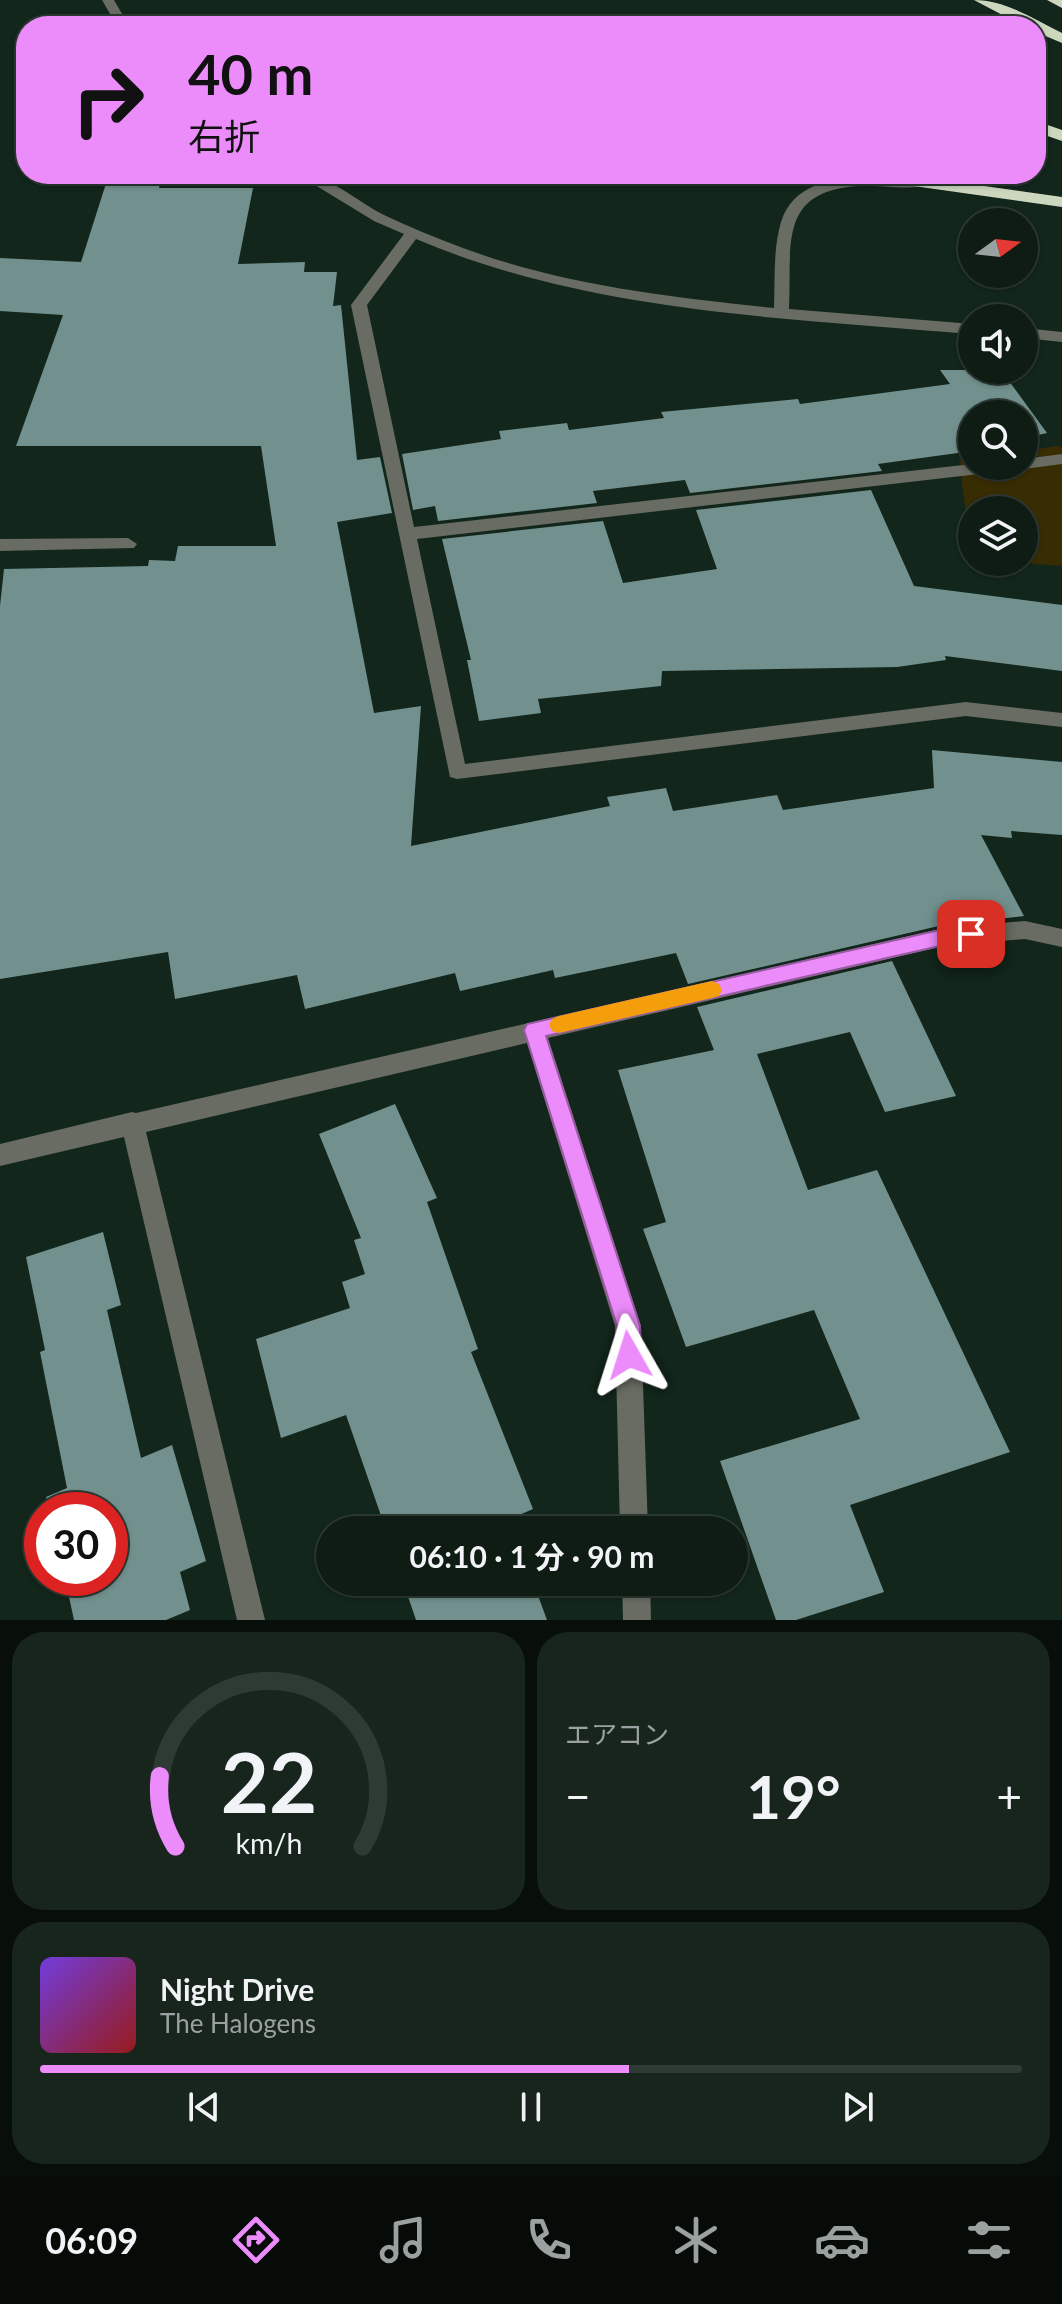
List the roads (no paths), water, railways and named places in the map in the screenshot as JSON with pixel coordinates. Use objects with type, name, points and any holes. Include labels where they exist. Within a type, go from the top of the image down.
[{"type":"highway","points":[[981,0],[1015,16]]},
{"type":"highway","points":[[1054,0],[1062,4]]},
{"type":"highway","points":[[925,184],[1062,202]]},
{"type":"street","points":[[319,184],[352,206],[411,235],[487,263],[566,283],[781,312],[958,328]]},
{"type":"street","points":[[781,312],[789,221],[795,206],[806,194],[828,186],[850,184]]},
{"type":"street","points":[[411,235],[359,305],[457,772],[966,709],[1062,720]]},
{"type":"street","points":[[1038,334],[1062,337]]},
{"type":"street","points":[[1038,462],[1062,459]]},
{"type":"street","points":[[408,534],[958,471]]},
{"type":"street","points":[[0,545],[128,544]]},
{"type":"street","points":[[0,1155],[132,1122],[944,937],[1025,930],[1062,938]]},
{"type":"street","points":[[534,1030],[628,1326],[634,1516]]},
{"type":"street","points":[[132,1122],[251,1620]]},
{"type":"street","points":[[636,1596],[637,1620]]}]
